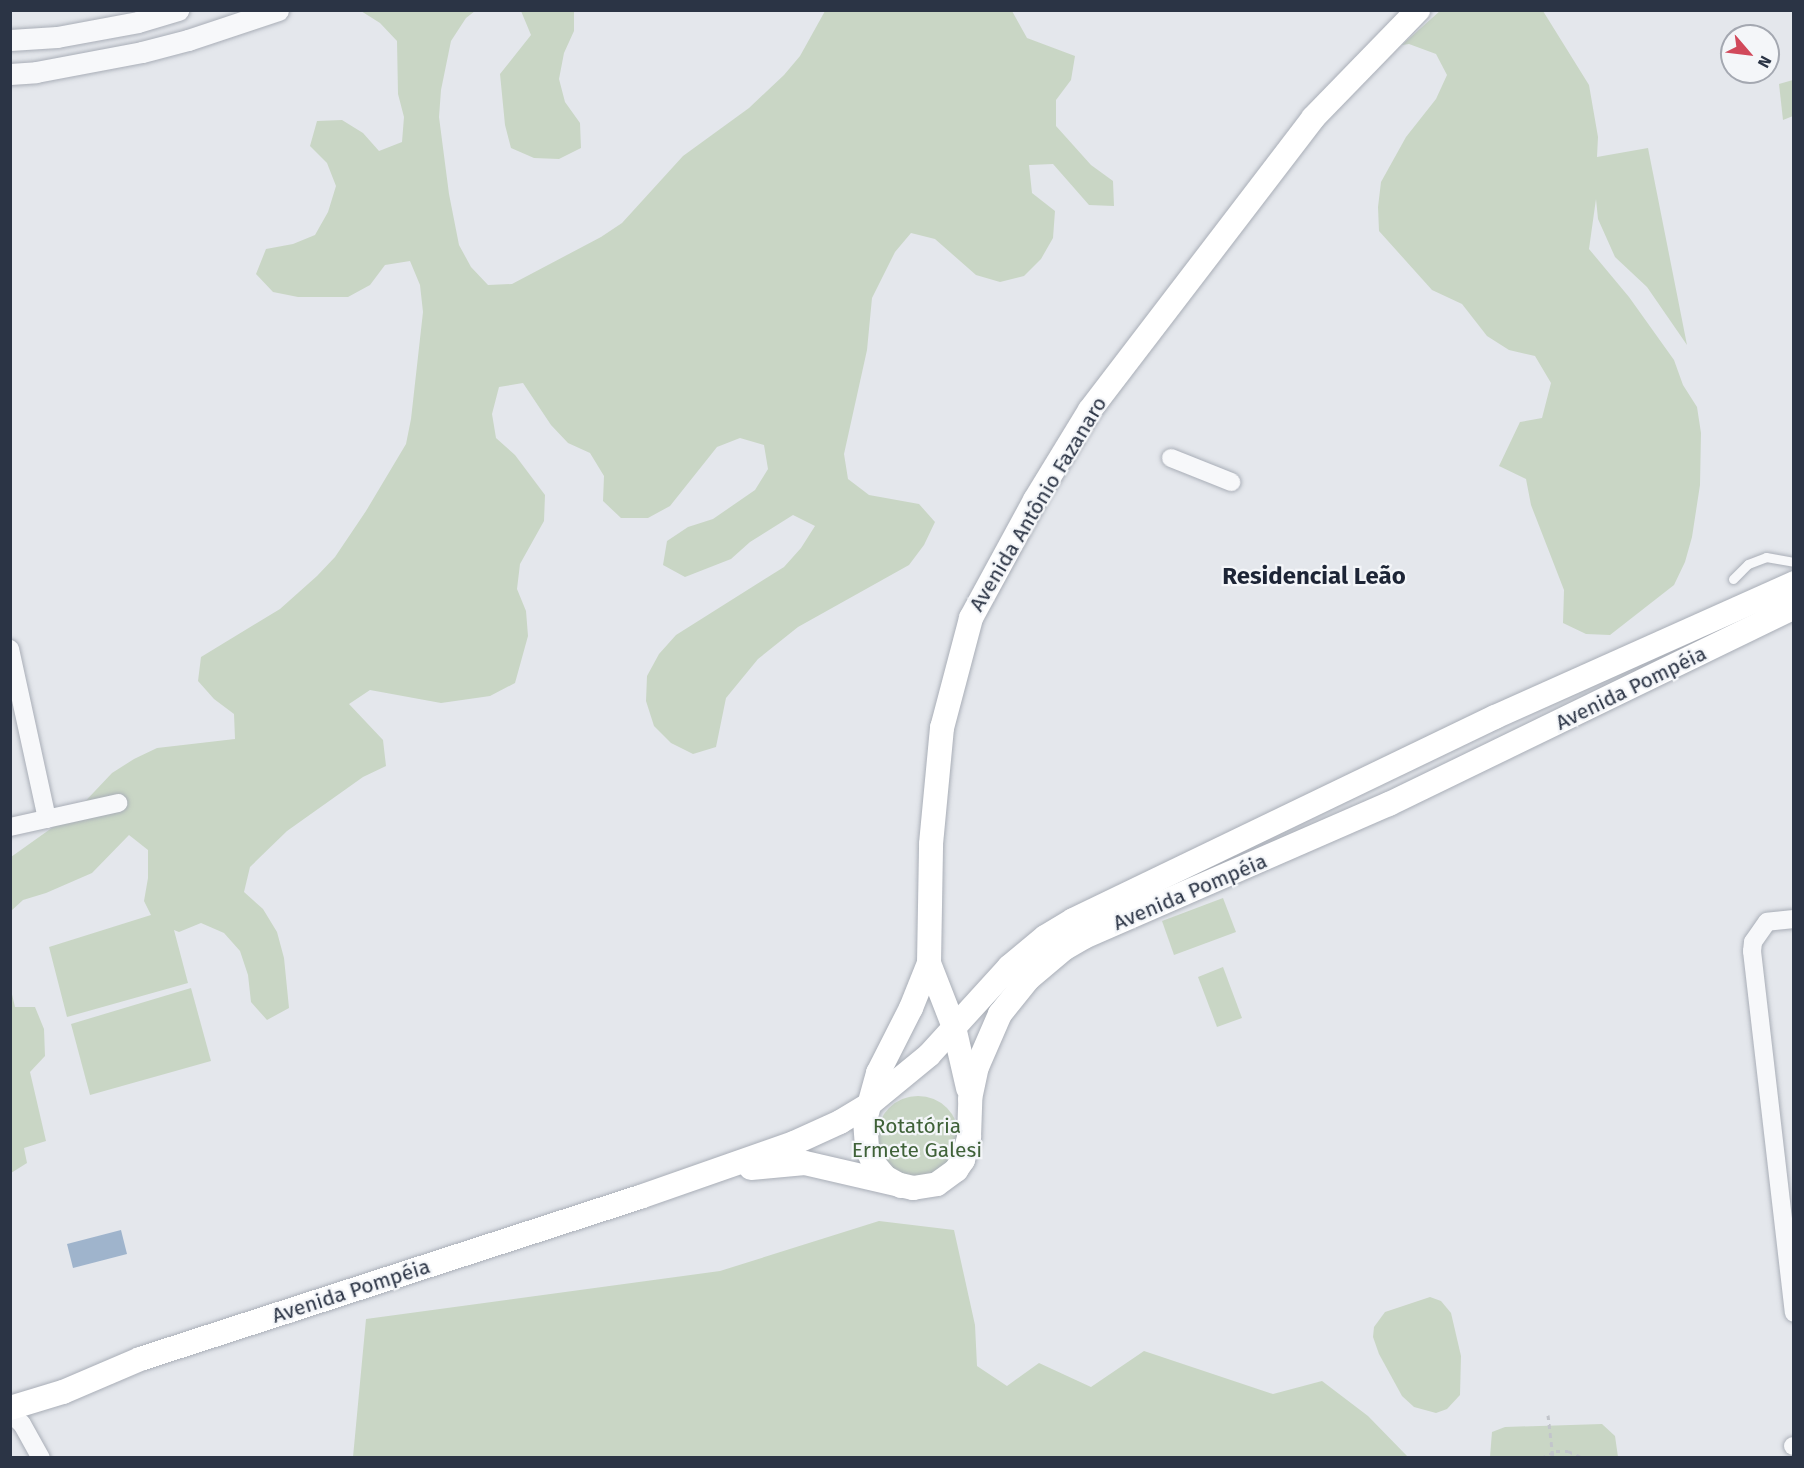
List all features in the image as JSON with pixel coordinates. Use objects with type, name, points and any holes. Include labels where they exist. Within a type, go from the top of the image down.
[{"type":"main road","name":"Avenida Antônio Fazanaro","points":[[901,1186],[885,1178],[874,1164],[864,1133],[867,1106],[878,1073],[911,1008],[929,963],[930,844],[942,728],[971,618],[1035,500],[1090,410],[1313,118],[1418,10]]},
{"type":"main road","name":"Avenida Pompéia","points":[[10,1408],[63,1392],[140,1359],[692,1179],[794,1143],[843,1121],[867,1106],[929,1055],[988,990],[1029,950],[1073,920],[1334,793],[1794,583]]},
{"type":"main road","name":"Avenida Pompéia","points":[[692,1179],[747,1168],[805,1163],[835,1168],[901,1186],[919,1188],[937,1184],[956,1170],[967,1148],[970,1099],[977,1067],[1000,1014],[1028,979],[1065,948],[1084,937],[1389,804],[1794,607]]},
{"type":"main road","points":[[1573,683],[1584,689],[1585,710]]},
{"type":"main road","points":[[1389,804],[1378,796],[1376,788],[1412,758]]},
{"type":"main road","name":"Avenida Antônio Fazanaro","points":[[929,963],[954,1027],[970,1099]]},
{"type":"main road","points":[[929,963],[952,988],[970,992],[988,990]]},
{"type":"street","points":[[10,40],[57,37],[138,22],[178,10]]},
{"type":"street","points":[[10,74],[57,68],[142,52],[199,37],[278,10]]},
{"type":"street","points":[[1171,458],[1231,482]]},
{"type":"street","points":[[10,649],[15,695],[47,819]]},
{"type":"street","points":[[10,827],[118,803]]},
{"type":"street","points":[[1794,919],[1767,922],[1753,942],[1752,951],[1790,1231],[1794,1313]]},
{"type":"street","points":[[10,1413],[22,1424],[41,1458]]},
{"type":"lane","points":[[1733,579],[1748,564],[1766,557],[1794,562]]},
{"type":"path","points":[[1548,1415],[1553,1458]]},
{"type":"path","points":[[1541,1458],[1552,1452],[1568,1451],[1583,1458]]},
{"type":"green space","points":[[1441,10],[1543,11],[1589,85],[1598,137],[1597,157],[1648,148],[1687,345],[1647,287],[1615,257],[1598,219],[1596,199],[1589,249],[1629,297],[1674,360],[1683,385],[1697,407],[1701,433],[1700,485],[1692,537],[1685,562],[1674,585],[1610,635],[1586,634],[1563,623],[1564,590],[1531,505],[1526,479],[1499,466],[1520,422],[1542,418],[1551,383],[1535,356],[1509,350],[1487,336],[1462,304],[1432,290],[1379,231],[1378,207],[1381,182],[1406,137],[1436,99],[1447,75],[1436,54],[1409,44],[1402,45]]},
{"type":"green space","points":[[361,11],[475,11],[466,18],[451,41],[441,90],[439,117],[449,194],[459,245],[471,267],[488,285],[512,284],[601,237],[622,223],[683,156],[749,108],[784,75],[800,56],[825,11],[1012,11],[1027,38],[1075,56],[1071,80],[1056,100],[1056,126],[1091,165],[1113,181],[1114,206],[1089,205],[1053,164],[1029,165],[1032,193],[1055,211],[1053,238],[1041,259],[1024,276],[1000,282],[976,275],[935,239],[911,233],[895,252],[872,298],[867,350],[844,454],[848,479],[869,495],[919,504],[935,522],[924,545],[909,565],[798,627],[758,659],[726,698],[716,747],[693,754],[671,743],[654,726],[646,701],[647,676],[659,654],[676,635],[784,567],[801,548],[815,526],[793,515],[750,542],[731,559],[685,577],[663,565],[667,541],[688,527],[713,519],[755,490],[768,469],[764,445],[740,438],[717,447],[670,506],[648,518],[621,518],[603,501],[604,476],[590,453],[568,443],[551,425],[523,383],[499,387],[492,414],[496,438],[515,455],[545,495],[544,521],[520,564],[517,589],[526,611],[528,636],[515,683],[490,696],[441,703],[370,690],[349,704],[383,740],[386,766],[363,777],[287,831],[250,867],[244,892],[263,909],[277,932],[284,958],[289,1008],[267,1020],[251,1002],[248,975],[240,951],[224,933],[201,923],[179,932],[174,930],[188,983],[67,1017],[49,947],[151,915],[144,901],[148,878],[148,850],[129,835],[92,873],[46,893],[23,900],[11,911],[11,857],[77,810],[112,773],[134,759],[157,748],[235,739],[234,714],[214,699],[198,681],[201,657],[280,609],[317,576],[335,557],[406,444],[423,312],[420,285],[410,261],[385,265],[370,285],[348,297],[298,297],[273,292],[256,274],[266,249],[293,244],[315,235],[328,212],[336,186],[327,163],[310,146],[317,121],[342,120],[363,133],[379,151],[402,142],[404,117],[398,94],[397,41],[380,23]]},
{"type":"green space","points":[[521,11],[574,11],[574,31],[564,53],[559,79],[565,102],[580,123],[581,148],[559,159],[534,158],[511,148],[505,125],[500,74],[531,35]]},
{"type":"green space","points":[[1793,80],[1793,116],[1783,120],[1779,84]]},
{"type":"green space","points":[[1223,898],[1236,932],[1174,955],[1162,921]]},
{"type":"green space","points":[[1223,967],[1242,1018],[1217,1027],[1198,977]]},
{"type":"green space","points":[[191,988],[211,1061],[90,1095],[71,1024]]},
{"type":"green space","points":[[11,990],[15,1007],[35,1007],[44,1029],[45,1056],[30,1072],[46,1141],[24,1148],[27,1163],[11,1173]]},
{"type":"green space","name":"Rotatória Ermete Galesi","points":[[918,1096],[934,1099],[947,1108],[956,1121],[959,1137],[956,1153],[947,1166],[934,1175],[918,1178],[902,1175],[889,1166],[880,1153],[877,1137],[880,1121],[889,1108],[902,1099]]},
{"type":"green space","points":[[879,1221],[954,1230],[975,1325],[977,1366],[1007,1386],[1039,1363],[1091,1387],[1144,1351],[1273,1394],[1322,1381],[1368,1416],[1408,1457],[353,1457],[366,1319],[720,1271]]},
{"type":"green space","points":[[1430,1297],[1441,1301],[1451,1313],[1461,1356],[1460,1395],[1447,1409],[1436,1413],[1414,1407],[1402,1396],[1379,1354],[1373,1337],[1374,1327],[1385,1312]]},
{"type":"green space","points":[[1602,1424],[1615,1436],[1618,1457],[1490,1457],[1492,1432],[1505,1427]]},
{"type":"water","points":[[121,1230],[127,1254],[73,1268],[67,1244]]},
{"type":"district","name":"Residencial Leão","points":[[1314,577]]}]
